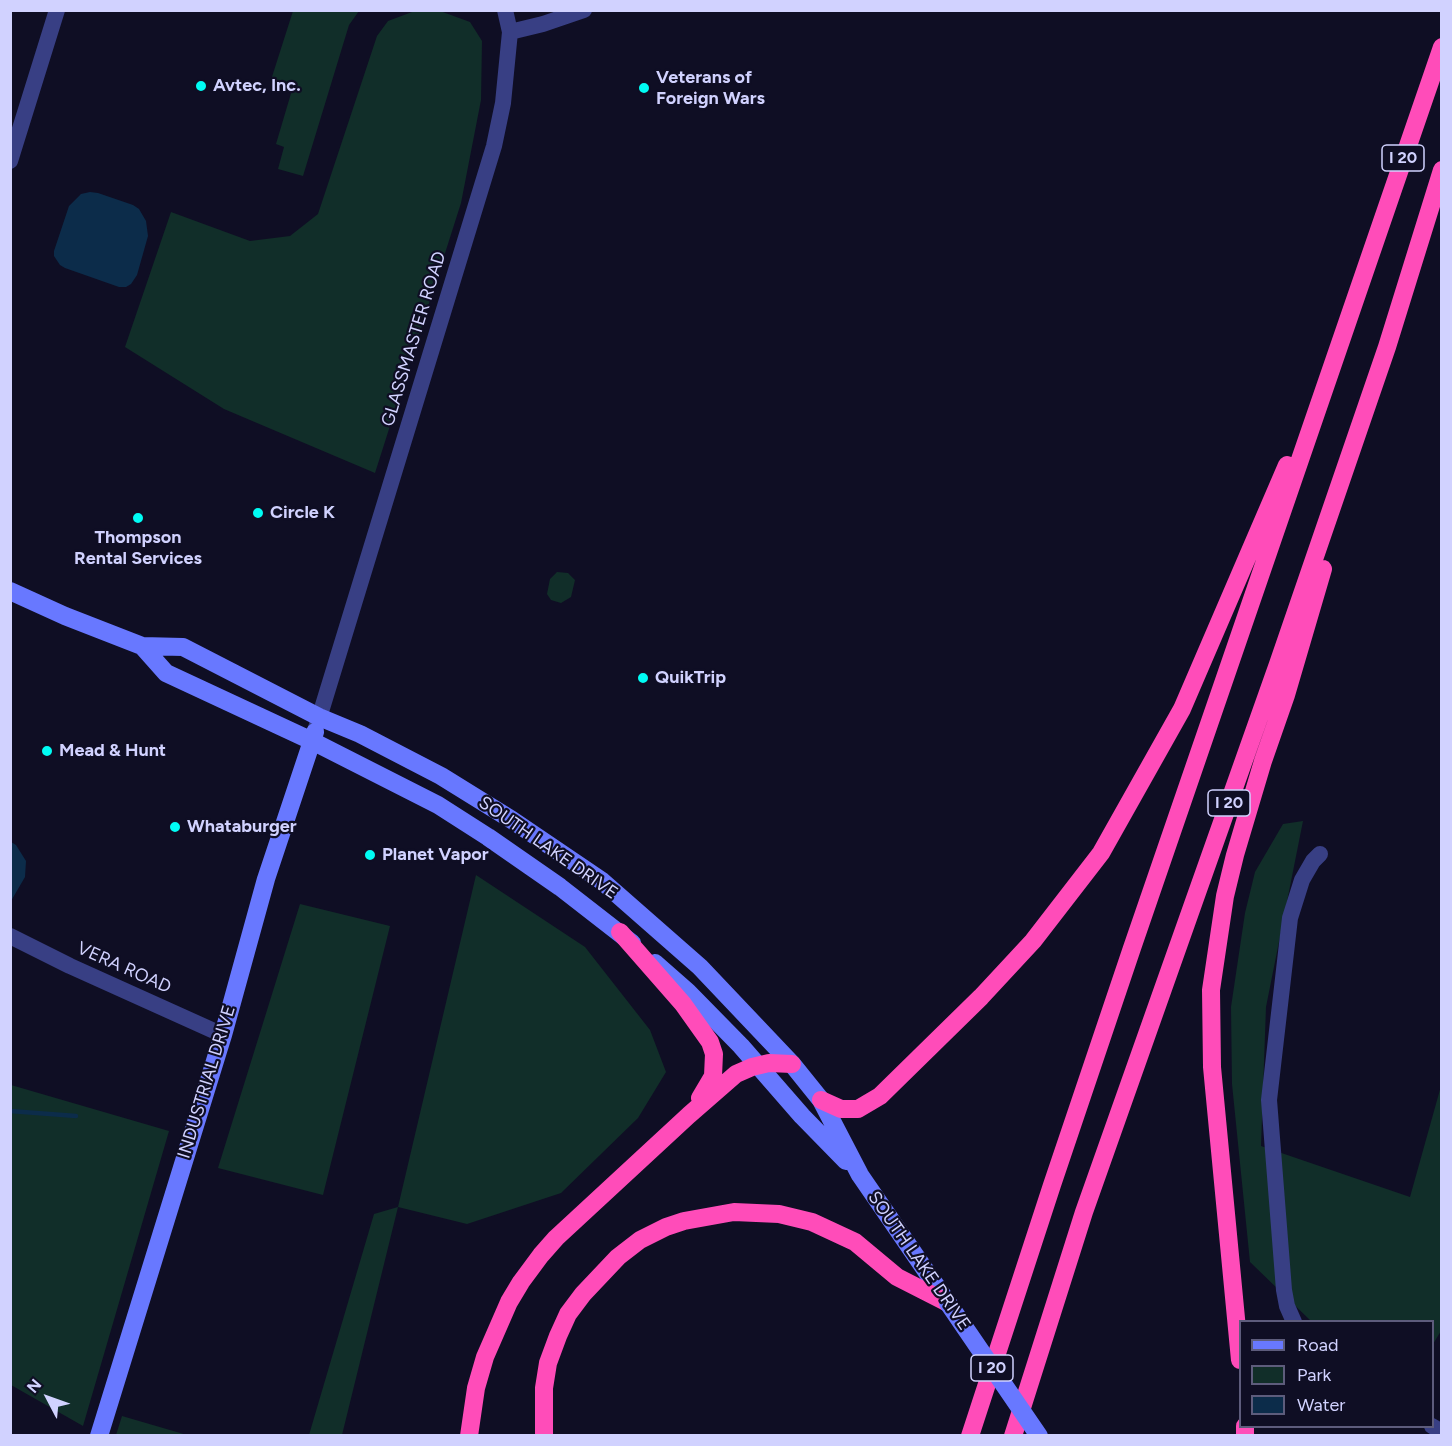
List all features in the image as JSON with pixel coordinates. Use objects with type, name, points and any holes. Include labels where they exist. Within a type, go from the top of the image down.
[{"type":"highway","name":"I 20","points":[[970,1436],[1128,959],[1442,47]]},
{"type":"highway","name":"I 20","points":[[1013,1436],[1084,1212],[1278,664],[1387,347],[1442,170]]},
{"type":"highway","points":[[821,1100],[842,1109],[858,1110],[880,1096],[973,1005],[1033,941],[1101,853],[1182,709],[1339,345]]},
{"type":"highway","points":[[1239,1350],[1212,1067],[1211,990],[1218,938],[1235,855],[1263,761],[1286,695],[1387,347]]},
{"type":"highway","points":[[620,932],[683,1004],[710,1042],[714,1054],[713,1076],[689,1114]]},
{"type":"highway","points":[[469,1436],[474,1397],[485,1357],[500,1322],[521,1282],[556,1238],[689,1114],[736,1074],[759,1065],[792,1064]]},
{"type":"highway","points":[[544,1436],[544,1388],[548,1363],[568,1314],[594,1281],[618,1257],[640,1240],[684,1221],[734,1212],[779,1214],[812,1222],[855,1242],[897,1277],[948,1303]]},
{"type":"highway","points":[[957,1436],[1014,1301]]},
{"type":"main road","name":"SOUTH LAKE DRIVE","points":[[10,591],[65,616],[142,646],[183,647],[515,856],[620,932],[688,992],[759,1065],[802,1116],[860,1175]]},
{"type":"main road","name":"SOUTH LAKE DRIVE","points":[[142,646],[166,673],[316,729],[360,734],[441,776],[512,820],[602,881],[700,967],[792,1064],[821,1100],[860,1175],[1039,1436]]},
{"type":"main road","name":"INDUSTRIAL DRIVE","points":[[99,1436],[223,1035],[266,879],[316,729]]},
{"type":"street","points":[[10,161],[57,10]]},
{"type":"street","name":"GLASSMASTER ROAD","points":[[316,729],[494,146],[503,103],[510,32],[505,10]]},
{"type":"street","points":[[510,32],[584,10]]},
{"type":"street","points":[[1293,1320],[1286,1299],[1283,1278],[1269,1100],[1290,918],[1302,880],[1320,854]]},
{"type":"street","name":"VERA ROAD","points":[[10,936],[70,966],[223,1035]]},
{"type":"green space","points":[[293,11],[359,11],[349,25],[303,176],[278,169],[284,147],[276,144],[292,90],[270,83]]},
{"type":"green space","points":[[440,11],[470,22],[482,41],[481,100],[461,203],[375,473],[224,409],[125,347],[171,212],[250,241],[290,236],[318,214],[377,36],[388,21],[412,12]]},
{"type":"green space","points":[[557,572],[568,573],[575,580],[571,597],[561,603],[551,600],[547,594],[550,579]]},
{"type":"green space","points":[[1303,821],[1266,1007],[1261,1146],[1410,1197],[1441,1086],[1441,1331],[1434,1342],[1434,1320],[1310,1320],[1250,1262],[1232,1084],[1231,1007],[1245,913],[1255,872],[1283,824]]},
{"type":"green space","points":[[476,875],[585,947],[650,1030],[666,1072],[638,1118],[561,1193],[467,1224],[398,1207]]},
{"type":"green space","points":[[300,904],[390,926],[323,1195],[218,1168]]},
{"type":"green space","points":[[11,1085],[169,1131],[83,1426],[11,1385]]},
{"type":"green space","points":[[398,1207],[342,1435],[309,1435],[374,1214]]},
{"type":"green space","points":[[122,1416],[187,1435],[116,1435]]},
{"type":"water","points":[[90,192],[133,205],[139,209],[146,221],[148,236],[137,275],[126,287],[119,287],[65,268],[54,256],[69,206],[81,194]]},
{"type":"water","points":[[11,842],[16,845],[26,861],[25,877],[11,901]]},
{"type":"waterway","points":[[10,1111],[76,1116]]},
{"type":"place","name":"Avtec, Inc.","points":[[201,86]]},
{"type":"place","name":"Veterans of Foreign Wars","points":[[644,88]]},
{"type":"place","name":"Circle K","points":[[258,513]]},
{"type":"place","name":"Thompson Rental Services","points":[[138,518]]},
{"type":"place","name":"QuikTrip","points":[[643,678]]},
{"type":"place","name":"Mead & Hunt","points":[[47,751]]},
{"type":"place","name":"Whataburger","points":[[175,827]]},
{"type":"place","name":"Planet Vapor","points":[[370,855]]}]
